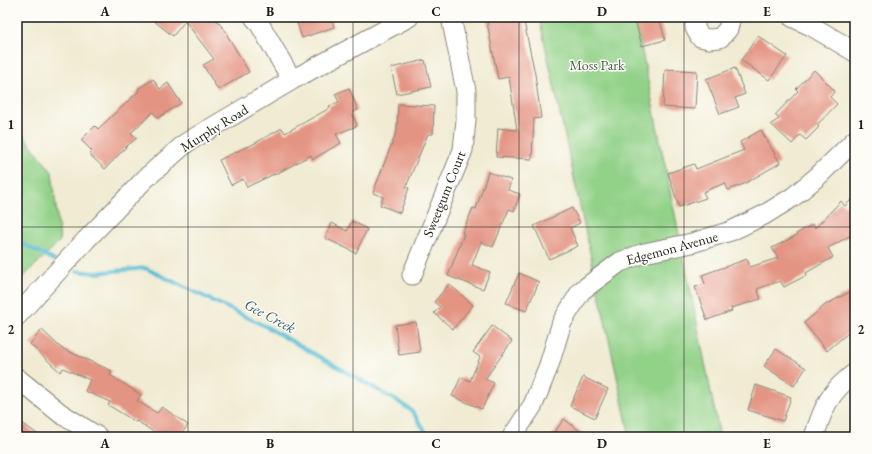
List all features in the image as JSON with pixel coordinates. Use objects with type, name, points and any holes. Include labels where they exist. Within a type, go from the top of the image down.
[{"type":"street","points":[[254,17],[292,80]]},
{"type":"street","name":"Murphy Road","points":[[17,316],[86,240],[141,183],[186,143],[292,80],[410,17]]},
{"type":"street","name":"Sweetgum Court","points":[[412,275],[463,150],[466,120],[466,91],[451,17]]},
{"type":"street","points":[[695,17],[695,28],[700,37],[709,39],[720,38],[728,29],[731,17]]},
{"type":"street","points":[[792,17],[813,27],[855,52]]},
{"type":"street","name":"Edgemon Avenue","points":[[512,437],[533,405],[550,365],[562,322],[581,291],[620,262],[644,253],[692,243],[731,231],[764,215],[792,197],[817,177],[855,140]]},
{"type":"street","points":[[814,437],[821,414],[828,401],[842,383],[855,373]]},
{"type":"street","points":[[17,378],[60,413],[98,437]]},
{"type":"green space","name":"Moss Park","points":[[539,17],[635,17],[720,437],[630,437]]},
{"type":"green space","points":[[17,127],[52,172],[60,241],[17,283]]},
{"type":"building","points":[[149,17],[214,17],[228,34],[227,35],[249,72],[218,90],[203,65],[214,59],[185,21],[173,36]]},
{"type":"building","points":[[295,17],[331,17],[334,27],[302,38]]},
{"type":"building","points":[[486,17],[523,17],[535,74],[541,118],[534,119],[532,159],[496,157],[498,128],[517,130],[509,77],[498,79]]},
{"type":"building","points":[[645,17],[659,17],[665,40],[642,46],[635,20]]},
{"type":"building","points":[[758,36],[787,56],[769,80],[741,60]]},
{"type":"building","points":[[425,60],[431,87],[397,94],[391,68]]},
{"type":"building","points":[[735,68],[745,94],[735,98],[739,107],[720,114],[706,79]]},
{"type":"building","points":[[665,69],[697,71],[695,109],[663,107]]},
{"type":"building","points":[[814,70],[835,91],[830,97],[837,104],[817,125],[819,127],[806,140],[800,135],[792,144],[771,124],[779,119],[775,115],[798,91],[796,89]]},
{"type":"building","points":[[153,79],[160,89],[168,83],[181,103],[158,118],[153,112],[131,133],[137,138],[128,145],[105,169],[89,154],[92,151],[81,140],[95,126],[98,129],[139,91],[138,89]]},
{"type":"building","points":[[349,88],[358,110],[352,113],[357,126],[336,134],[341,143],[313,159],[311,155],[274,175],[247,187],[243,179],[231,185],[219,160],[248,147],[282,128],[285,133],[330,108],[329,106],[339,102],[335,94]]},
{"type":"building","points":[[398,104],[434,106],[433,134],[428,134],[406,187],[409,188],[400,213],[380,205],[383,197],[373,193],[397,130]]},
{"type":"building","points":[[761,130],[780,163],[744,184],[728,190],[725,183],[703,192],[706,198],[679,207],[668,173],[694,164],[696,169],[744,150],[740,142]]},
{"type":"building","points":[[488,172],[511,180],[508,190],[520,194],[514,211],[509,209],[493,247],[481,242],[472,265],[490,272],[483,289],[448,276],[464,234],[462,233],[473,208],[476,209]]},
{"type":"building","points":[[855,196],[855,233],[828,248],[833,257],[806,273],[807,275],[784,287],[780,281],[757,289],[761,299],[731,308],[732,311],[707,320],[695,287],[705,284],[702,275],[747,259],[750,267],[778,258],[772,248],[797,235],[796,234],[813,224],[815,228],[841,201],[845,206]]},
{"type":"building","points":[[572,208],[580,223],[570,228],[578,246],[549,259],[534,226]]},
{"type":"building","points":[[352,221],[367,229],[356,253],[325,238],[332,223],[347,231]]},
{"type":"building","points":[[519,273],[539,282],[526,311],[506,303]]},
{"type":"building","points":[[449,284],[473,305],[453,329],[434,313],[440,307],[434,302]]},
{"type":"building","points":[[855,289],[855,327],[827,351],[804,323],[825,305]]},
{"type":"building","points":[[416,322],[420,352],[399,355],[395,325]]},
{"type":"building","points":[[492,326],[512,341],[485,379],[494,383],[482,409],[452,396],[461,377],[470,381],[480,357],[473,352]]},
{"type":"building","points":[[42,330],[61,348],[112,371],[110,375],[141,395],[137,401],[157,413],[162,407],[188,425],[179,437],[161,437],[137,421],[136,422],[108,405],[110,402],[85,391],[90,380],[63,368],[60,372],[30,344]]},
{"type":"building","points":[[776,349],[806,368],[794,386],[764,366]]},
{"type":"building","points":[[583,377],[608,389],[595,418],[570,406]]},
{"type":"building","points":[[756,385],[791,397],[783,421],[748,410]]},
{"type":"building","points":[[17,419],[41,437],[17,437]]},
{"type":"building","points":[[564,419],[588,437],[551,437]]},
{"type":"waterway","name":"Gee Creek","points":[[17,241],[54,260]]},
{"type":"waterway","name":"Gee Creek","points":[[77,271],[95,273],[145,268],[265,326],[399,402],[412,411],[429,437]]}]
